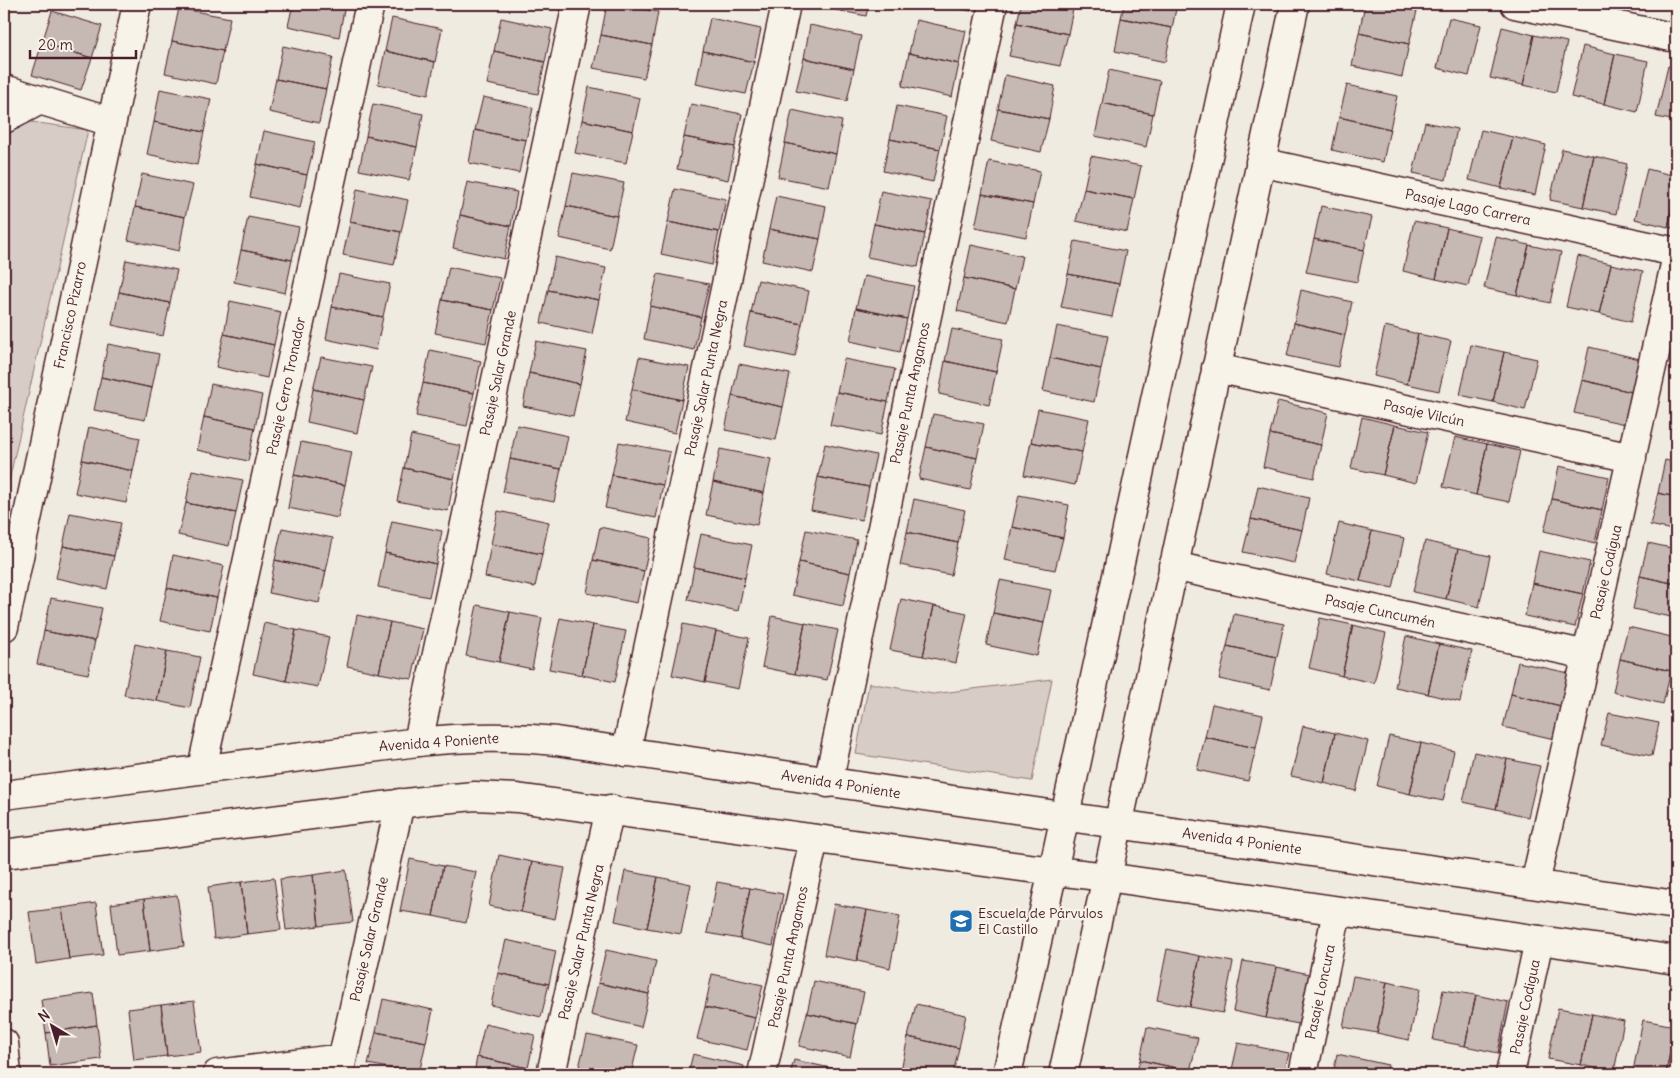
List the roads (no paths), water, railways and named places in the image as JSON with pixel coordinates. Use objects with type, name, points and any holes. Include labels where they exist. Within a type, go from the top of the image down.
[{"type":"street","name":"Francisco Pizarro","points":[[5,615],[137,4]]},
{"type":"street","name":"Pasaje Cerro Tronador","points":[[202,768],[370,4]]},
{"type":"street","name":"Pasaje Salar Grande","points":[[418,742],[577,4]]},
{"type":"street","name":"Pasaje Salar Punta Negra","points":[[626,752],[786,4]]},
{"type":"street","name":"Pasaje Punta Angamos","points":[[828,782],[993,4]]},
{"type":"street","points":[[1007,1074],[1065,817],[1241,4]]},
{"type":"street","points":[[1063,1074],[1295,4]]},
{"type":"street","points":[[1514,4],[1676,38]]},
{"type":"street","points":[[4,89],[111,122]]},
{"type":"street","points":[[4,119],[40,100]]},
{"type":"street","name":"Pasaje Lago Carrera","points":[[1260,162],[1676,252]]},
{"type":"street","name":"Pasaje Codigua","points":[[1535,884],[1676,260]]},
{"type":"street","name":"Pasaje Vilcún","points":[[1216,368],[1632,458]]},
{"type":"street","name":"Pasaje Cuncumén","points":[[1173,566],[1587,655]]},
{"type":"street","name":"Avenida 4 Poniente","points":[[4,795],[202,768],[454,738],[523,738],[556,741],[1065,817],[1676,904]]},
{"type":"street","points":[[4,854],[400,803],[475,796],[517,798],[1107,877],[1676,960]]},
{"type":"street","name":"Pasaje Salar Grande","points":[[341,1066],[400,803]]},
{"type":"street","name":"Pasaje Salar Punta Negra","points":[[551,1074],[610,809]]},
{"type":"street","name":"Pasaje Punta Angamos","points":[[762,1074],[814,839]]},
{"type":"street","name":"Pasaje Loncura","points":[[1303,1074],[1337,911]]},
{"type":"street","name":"Pasaje Codigua","points":[[1510,1074],[1539,940]]},
{"type":"street","points":[[4,1043],[7,1074]]},
{"type":"street","points":[[218,1074],[341,1066]]},
{"type":"place","name":"Escuela de Párvulos El Castillo","points":[[961,921]]}]
